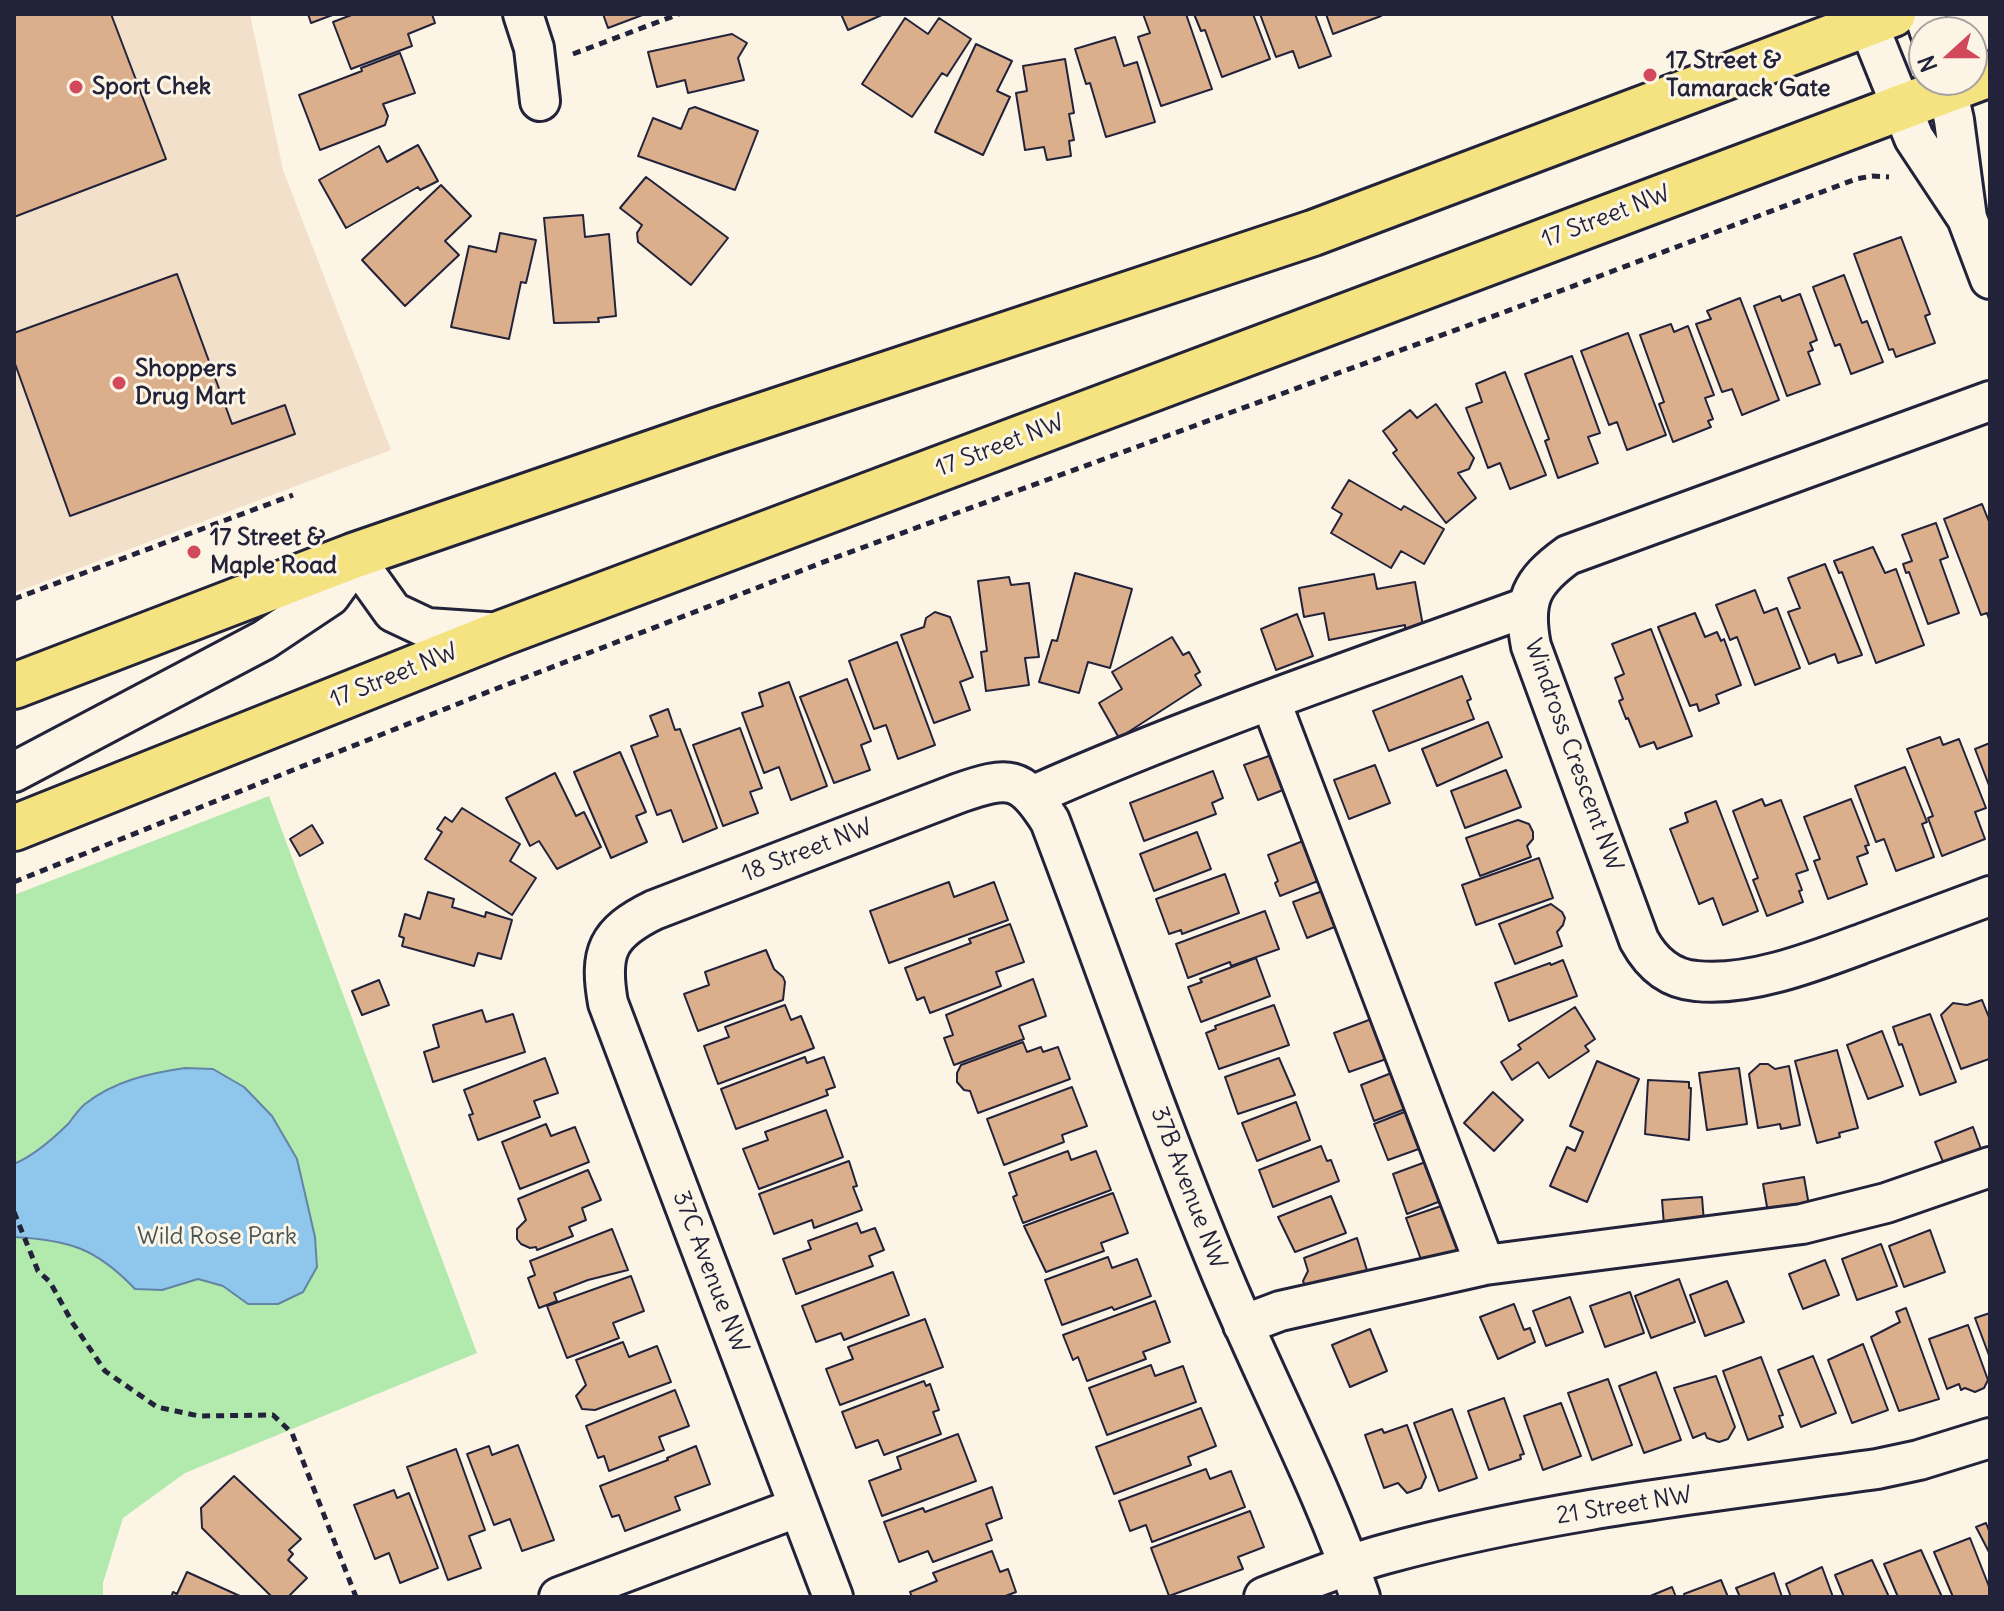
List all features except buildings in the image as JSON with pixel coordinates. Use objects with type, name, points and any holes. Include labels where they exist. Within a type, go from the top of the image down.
[{"type":"main road","points":[[14,686],[353,556],[716,431],[1313,233],[1875,17]]},
{"type":"main road","name":"17 Street NW","points":[[14,828],[502,633],[1900,108],[1923,96]]},
{"type":"main road","points":[[14,704],[55,670]]},
{"type":"street","points":[[523,14],[539,84]]},
{"type":"street","points":[[1875,17],[1900,108],[1914,138],[1967,218],[1990,279]]},
{"type":"street","points":[[1949,96],[1967,218]]},
{"type":"street","name":"Windross Crescent NW","points":[[1990,401],[1568,555],[1539,580],[1527,607],[1531,646],[1639,940],[1649,958],[1662,969],[1695,982],[1780,971],[1990,896]]},
{"type":"street","points":[[353,556],[393,612],[427,628],[502,633]]},
{"type":"street","points":[[14,772],[264,640],[330,596],[348,571],[353,556]]},
{"type":"street","name":"18 Street NW","points":[[610,944],[620,929],[654,910],[959,793],[984,784],[1025,789],[1080,775],[1527,607]]},
{"type":"street","points":[[1271,702],[1485,1265]]},
{"type":"street","name":"37B Avenue NW","points":[[1025,789],[1050,821],[1191,1201],[1243,1325],[1324,1500],[1355,1582]]},
{"type":"street","name":"37C Avenue NW","points":[[610,944],[603,960],[608,1003],[833,1597]]},
{"type":"street","points":[[1243,1325],[1280,1311],[1485,1265],[1802,1224],[1886,1203],[1990,1167]]},
{"type":"street","name":"21 Street NW","points":[[1264,1597],[1355,1582],[1384,1554],[1502,1527],[1595,1509],[1877,1469],[1919,1460],[1990,1438]]},
{"type":"street","points":[[559,1597],[799,1507]]},
{"type":"path","points":[[539,84],[679,14]]},
{"type":"path","points":[[14,882],[465,701],[834,558],[1502,313],[1856,179],[1889,177]]},
{"type":"path","points":[[14,599],[293,495]]},
{"type":"path","points":[[14,1212],[38,1271],[50,1282],[105,1371],[157,1407],[199,1416],[273,1415],[292,1433],[356,1597]]},
{"type":"shaded area","points":[[14,14],[250,14],[283,170],[391,450],[14,593]]},
{"type":"green space","name":"Wild Rose Park","points":[[269,796],[477,1353],[185,1473],[123,1518],[103,1583],[103,1597],[14,1597],[14,895]]},
{"type":"water","points":[[185,1068],[213,1069],[244,1087],[272,1116],[297,1159],[315,1237],[317,1267],[303,1292],[278,1304],[248,1304],[223,1286],[198,1279],[162,1290],[135,1289],[94,1255],[66,1244],[14,1237],[14,1164],[43,1146],[85,1104],[108,1089],[146,1076]]},
{"type":"place","name":"17 Street & Tamarack Gate","points":[[1650,75]]},
{"type":"place","name":"Sport Chek","points":[[76,87]]},
{"type":"place","name":"Shoppers Drug Mart","points":[[119,383]]},
{"type":"place","name":"17 Street & Maple Road","points":[[194,552]]}]
